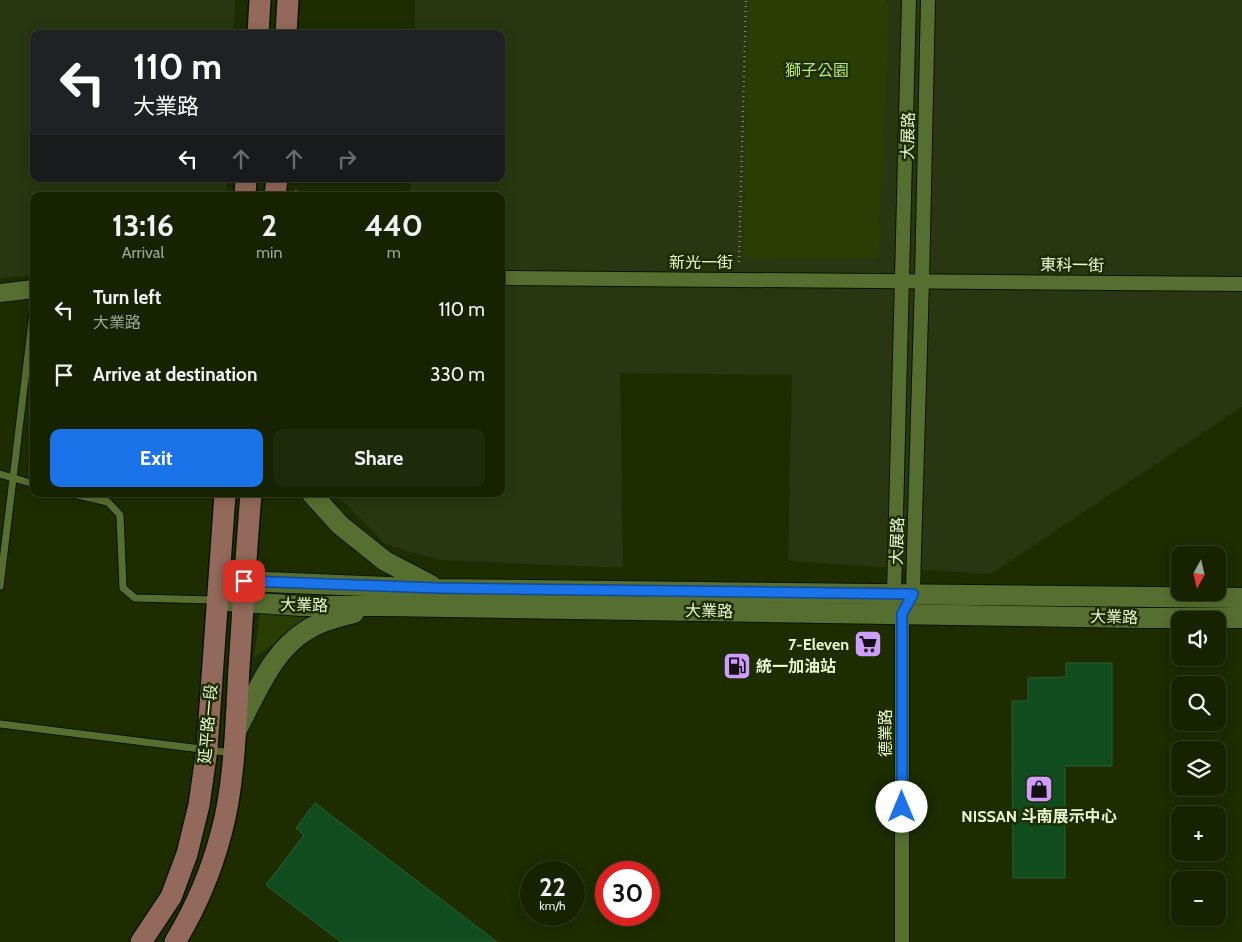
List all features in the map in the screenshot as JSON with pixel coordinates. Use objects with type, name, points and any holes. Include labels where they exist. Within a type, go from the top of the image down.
[{"type":"main road","points":[[258,30],[260,0]]},
{"type":"main road","points":[[286,30],[288,0]]},
{"type":"main road","name":"延平路一段","points":[[142,942],[171,897],[187,854],[199,806],[207,749],[225,497]]},
{"type":"main road","name":"延平路一段","points":[[175,942],[187,922],[207,877],[222,833],[234,743],[251,497]]},
{"type":"main road","points":[[315,497],[340,525],[384,561],[437,588]]},
{"type":"main road","points":[[218,600],[244,581]]},
{"type":"main road","name":"大業路","points":[[244,581],[437,588],[540,599]]},
{"type":"main road","name":"大業路","points":[[218,600],[302,606],[384,606],[540,599],[763,602],[903,594],[1242,598]]},
{"type":"main road","points":[[1142,618],[1143,597]]},
{"type":"main road","name":"大業路","points":[[763,602],[902,614],[1242,618]]},
{"type":"main road","points":[[234,743],[265,675],[286,646],[306,630],[327,620],[384,606]]},
{"type":"main road","points":[[175,886],[198,896]]},
{"type":"street","name":"大展路","points":[[903,594],[901,281],[909,0]]},
{"type":"street","name":"大展路","points":[[902,614],[922,281],[928,0]]},
{"type":"street","name":"新光一街","points":[[505,278],[901,281]]},
{"type":"street","name":"東科一街","points":[[901,281],[1242,284]]},
{"type":"street","points":[[0,293],[30,289]]},
{"type":"street","name":"德業路","points":[[902,614],[902,942]]},
{"type":"lane","points":[[0,586],[30,338]]},
{"type":"lane","points":[[0,474],[30,483]]},
{"type":"lane","points":[[86,497],[108,502],[120,515],[123,588],[135,598],[218,600]]},
{"type":"lane","points":[[0,724],[207,749],[234,743]]},
{"type":"path","points":[[740,262],[746,0]]},
{"type":"shaded area","points":[[0,0],[235,0],[233,30],[30,30],[30,182],[227,182],[226,192],[30,192],[30,275],[0,278]]},
{"type":"shaded area","points":[[415,0],[1242,0],[1242,407],[991,574],[788,561],[792,375],[620,373],[623,568],[441,560],[385,544],[339,497],[505,497],[505,192],[410,192],[411,182],[505,182],[505,30],[415,30]]},
{"type":"green space","name":"獅子公園","points":[[749,0],[885,0],[889,6],[878,256],[871,259],[743,258]]},
{"type":"green space","points":[[260,612],[318,615],[254,657]]},
{"type":"building","name":"NISSAN 斗南展示中心","points":[[1066,663],[1112,663],[1112,766],[1065,766],[1065,878],[1013,878],[1012,701],[1028,701],[1028,678],[1066,677]]},
{"type":"building","points":[[315,803],[497,942],[341,942],[266,885],[304,835],[296,828]]},
{"type":"place","name":"7-Eleven","points":[[868,644]]},
{"type":"place","name":"統一加油站","points":[[737,666]]},
{"type":"place","name":"NISSAN 斗南展示中心","points":[[1039,789]]},
{"type":"route","points":[[244,581],[437,588],[913,594],[902,614],[902,807]]}]
